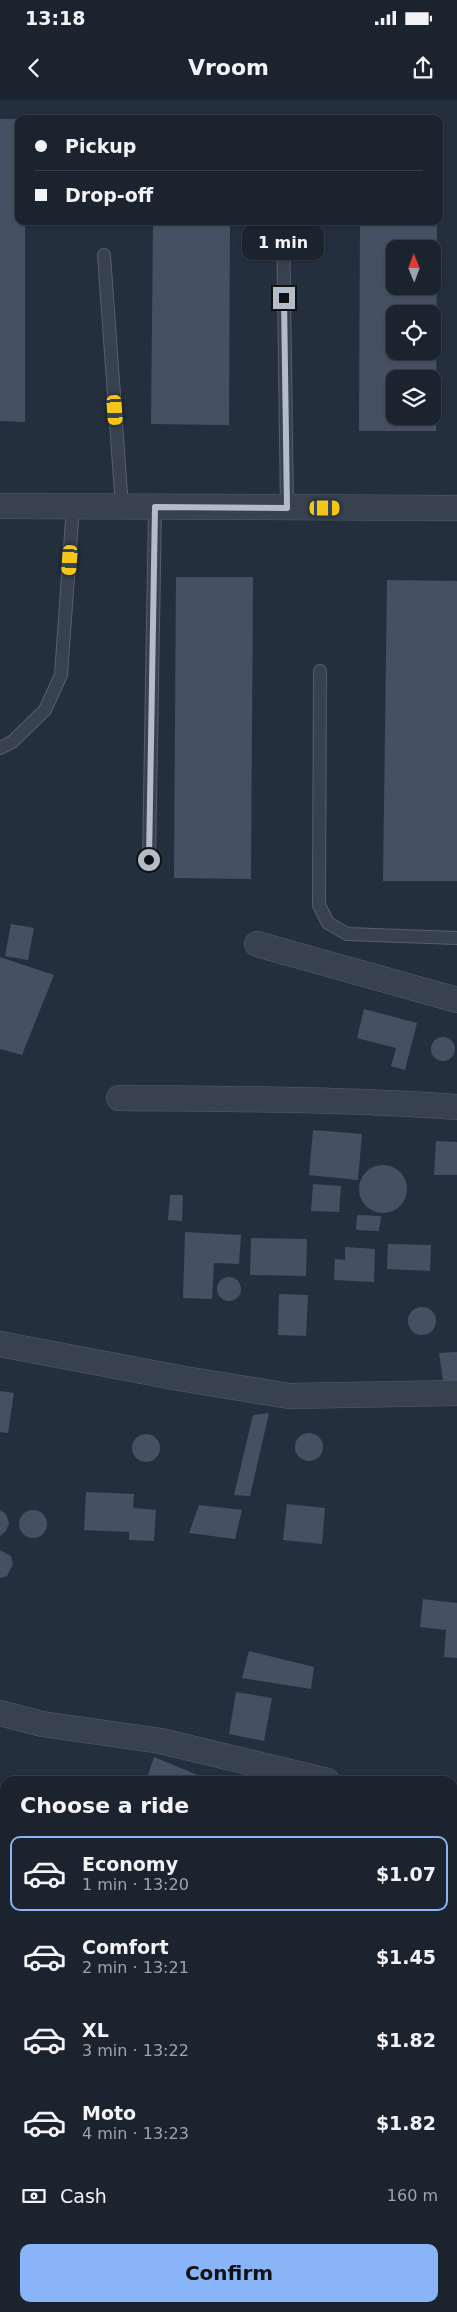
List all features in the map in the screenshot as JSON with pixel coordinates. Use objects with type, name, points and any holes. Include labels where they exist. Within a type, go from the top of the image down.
[{"type":"street","points":[[0,506],[457,508]]},
{"type":"street","points":[[257,944],[457,1000]]},
{"type":"street","points":[[119,1098],[304,1099],[457,1107]]},
{"type":"street","points":[[0,1344],[180,1378],[289,1396],[457,1394]]},
{"type":"street","points":[[0,1713],[42,1724],[161,1741],[306,1776]]},
{"type":"lane","points":[[283,225],[287,508]]},
{"type":"lane","points":[[104,255],[122,507]]},
{"type":"lane","points":[[0,748],[12,742],[45,710],[61,675],[73,506]]},
{"type":"lane","points":[[149,860],[155,507]]},
{"type":"lane","points":[[320,671],[319,905],[328,923],[348,934],[457,938]]},
{"type":"building","points":[[0,119],[15,119],[15,225],[25,225],[25,422],[0,421]]},
{"type":"building","points":[[153,225],[230,225],[229,425],[151,424]]},
{"type":"building","points":[[360,225],[437,225],[437,240],[386,240],[386,295],[437,295],[437,305],[386,305],[386,360],[436,360],[436,370],[386,370],[386,425],[436,425],[436,431],[359,431]]},
{"type":"building","points":[[176,577],[253,577],[251,879],[174,878]]},
{"type":"building","points":[[387,580],[457,581],[457,881],[383,881]]},
{"type":"building","points":[[11,924],[34,928],[28,960],[5,956]]},
{"type":"building","points":[[0,957],[54,975],[22,1055],[0,1049]]},
{"type":"building","points":[[364,1009],[417,1023],[405,1070],[391,1066],[396,1048],[357,1038]]},
{"type":"building","points":[[443,1037],[452,1040],[455,1049],[452,1058],[443,1061],[434,1058],[431,1049],[434,1040]]},
{"type":"building","points":[[313,1130],[362,1134],[358,1180],[309,1175]]},
{"type":"building","points":[[436,1141],[457,1142],[457,1175],[434,1175]]},
{"type":"building","points":[[383,1165],[392,1167],[400,1172],[405,1180],[407,1189],[405,1198],[400,1206],[392,1211],[383,1213],[374,1211],[366,1206],[361,1198],[359,1189],[361,1180],[366,1172],[374,1167]]},
{"type":"building","points":[[313,1184],[341,1186],[339,1212],[311,1211]]},
{"type":"building","points":[[170,1195],[183,1195],[182,1221],[168,1220]]},
{"type":"building","points":[[357,1215],[381,1216],[379,1231],[356,1230]]},
{"type":"building","points":[[185,1232],[241,1235],[239,1264],[214,1263],[212,1299],[183,1298]]},
{"type":"building","points":[[251,1238],[307,1239],[306,1276],[250,1275]]},
{"type":"building","points":[[388,1244],[431,1245],[430,1271],[387,1269]]},
{"type":"building","points":[[345,1247],[375,1249],[374,1282],[334,1280],[335,1259],[345,1260]]},
{"type":"building","points":[[229,1277],[238,1280],[241,1289],[238,1298],[229,1301],[220,1298],[217,1289],[220,1280]]},
{"type":"building","points":[[279,1294],[308,1295],[306,1336],[278,1335]]},
{"type":"building","points":[[422,1307],[432,1311],[436,1321],[432,1331],[422,1335],[412,1331],[408,1321],[412,1311]]},
{"type":"building","points":[[457,1352],[457,1382],[443,1381],[439,1353]]},
{"type":"building","points":[[0,1391],[14,1393],[8,1433],[0,1432]]},
{"type":"building","points":[[269,1413],[250,1496],[234,1495],[253,1415]]},
{"type":"building","points":[[309,1433],[319,1437],[323,1447],[319,1457],[309,1461],[299,1457],[295,1447],[299,1437]]},
{"type":"building","points":[[146,1434],[156,1438],[160,1448],[156,1458],[146,1462],[136,1458],[132,1448],[136,1438]]},
{"type":"building","points":[[86,1492],[134,1494],[133,1508],[156,1510],[154,1541],[129,1540],[129,1532],[84,1530]]},
{"type":"building","points":[[287,1504],[325,1508],[322,1544],[283,1540]]},
{"type":"building","points":[[199,1505],[242,1510],[235,1539],[189,1533]]},
{"type":"building","points":[[0,1510],[6,1514],[9,1523],[6,1531],[0,1536]]},
{"type":"building","points":[[33,1510],[43,1514],[47,1524],[43,1534],[33,1538],[23,1534],[19,1524],[23,1514]]},
{"type":"building","points":[[0,1550],[11,1556],[13,1564],[7,1576],[0,1578]]},
{"type":"building","points":[[423,1599],[457,1603],[457,1658],[444,1657],[446,1630],[420,1627]]},
{"type":"building","points":[[249,1651],[314,1667],[311,1689],[242,1678]]},
{"type":"building","points":[[236,1692],[272,1698],[264,1741],[229,1734]]},
{"type":"building","points":[[154,1757],[200,1776],[148,1776]]},
{"type":"route","points":[[149,860],[155,507],[287,508],[284,298]]}]
